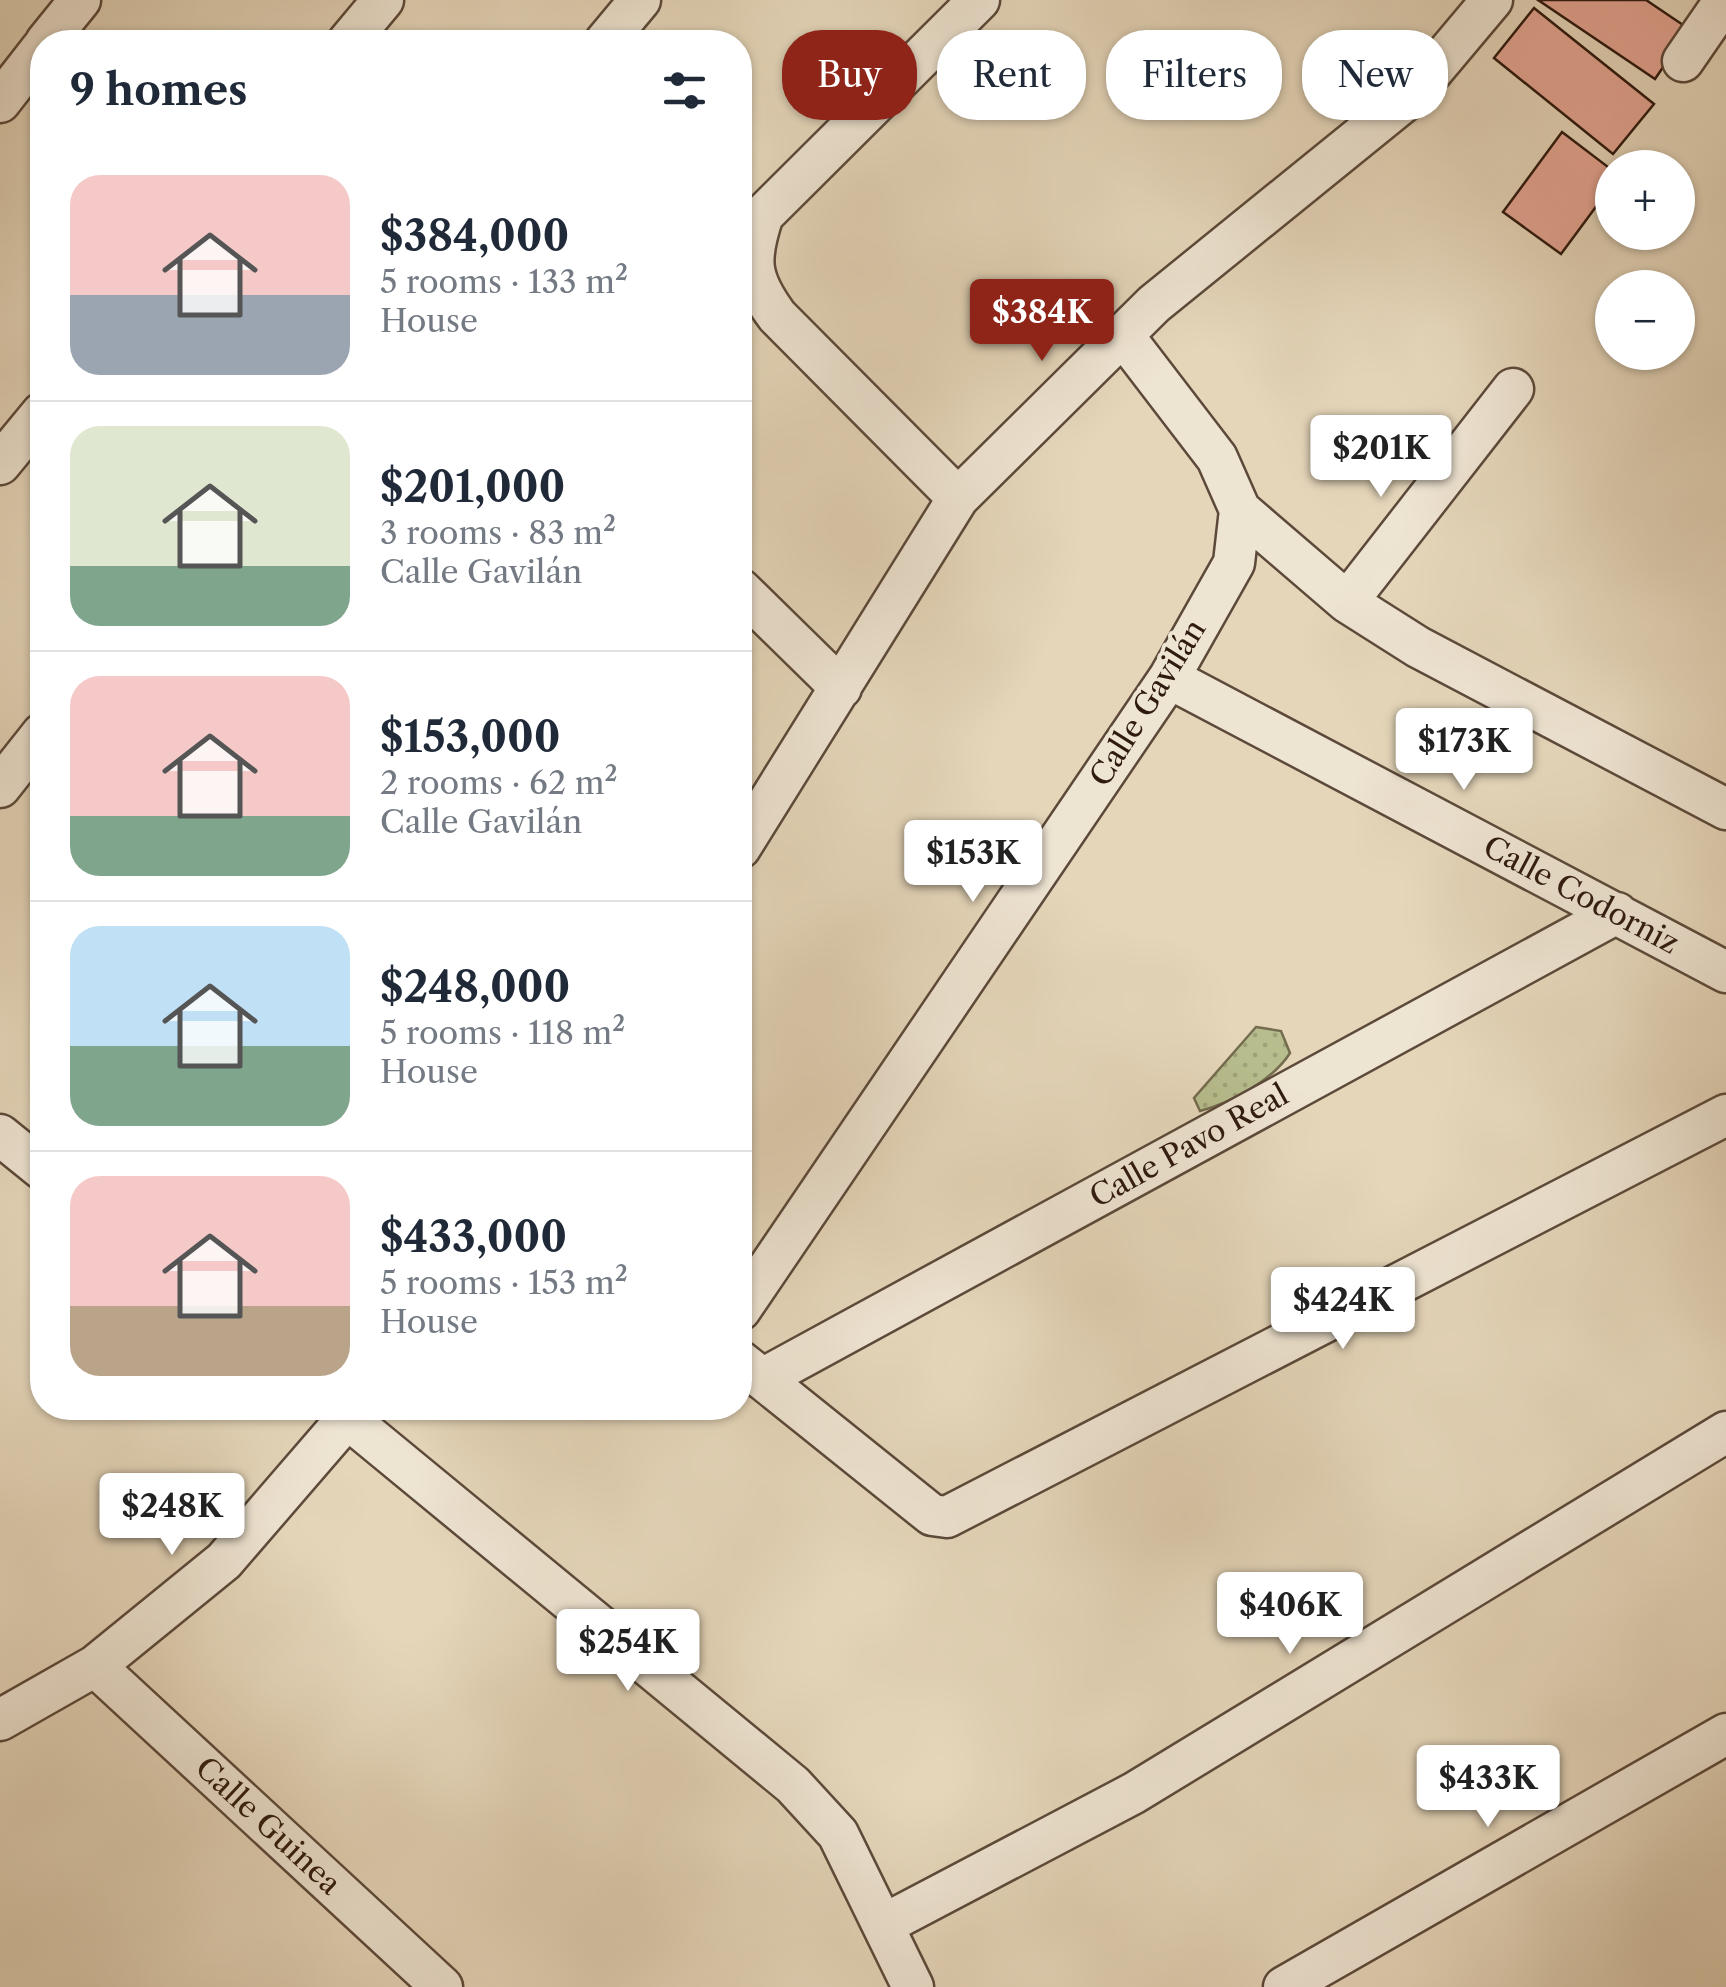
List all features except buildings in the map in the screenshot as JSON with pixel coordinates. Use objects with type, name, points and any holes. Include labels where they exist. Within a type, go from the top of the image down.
[{"type":"street","points":[[56,30],[80,0]]},
{"type":"street","points":[[358,30],[383,0]]},
{"type":"street","points":[[615,30],[640,0]]},
{"type":"street","points":[[752,246],[763,215],[979,0]]},
{"type":"street","points":[[752,829],[958,498],[1122,334],[1412,94],[1492,0]]},
{"type":"street","points":[[1684,60],[1726,0]]},
{"type":"street","points":[[0,102],[30,63]]},
{"type":"street","points":[[752,257],[756,288],[776,316],[958,498]]},
{"type":"street","points":[[1122,334],[1217,458],[1240,510],[1346,602],[1418,647],[1726,809]]},
{"type":"street","points":[[1346,602],[1513,389]]},
{"type":"street","points":[[0,464],[30,433]]},
{"type":"street","name":"Calle Gavilán","points":[[752,1292],[1169,678],[1234,562],[1240,510]]},
{"type":"street","points":[[752,601],[841,688]]},
{"type":"street","name":"Calle Codorniz","points":[[1169,678],[1726,972]]},
{"type":"street","points":[[0,787],[30,749]]},
{"type":"street","name":"Calle Pavo Real","points":[[752,1369],[1618,913]]},
{"type":"street","points":[[752,1371],[932,1515],[947,1517],[1726,1115]]},
{"type":"street","points":[[0,1134],[30,1160]]},
{"type":"street","points":[[0,1720],[95,1666],[224,1561],[339,1420]]},
{"type":"street","points":[[357,1420],[793,1785],[838,1834],[914,1987]]},
{"type":"street","points":[[883,1924],[1134,1793],[1725,1434]]},
{"type":"street","name":"Calle Guinea","points":[[95,1666],[442,1987]]},
{"type":"street","points":[[1284,1987],[1726,1734]]},
{"type":"green space","points":[[1256,1027],[1281,1031],[1290,1053],[1250,1089],[1200,1111],[1194,1098]]}]
